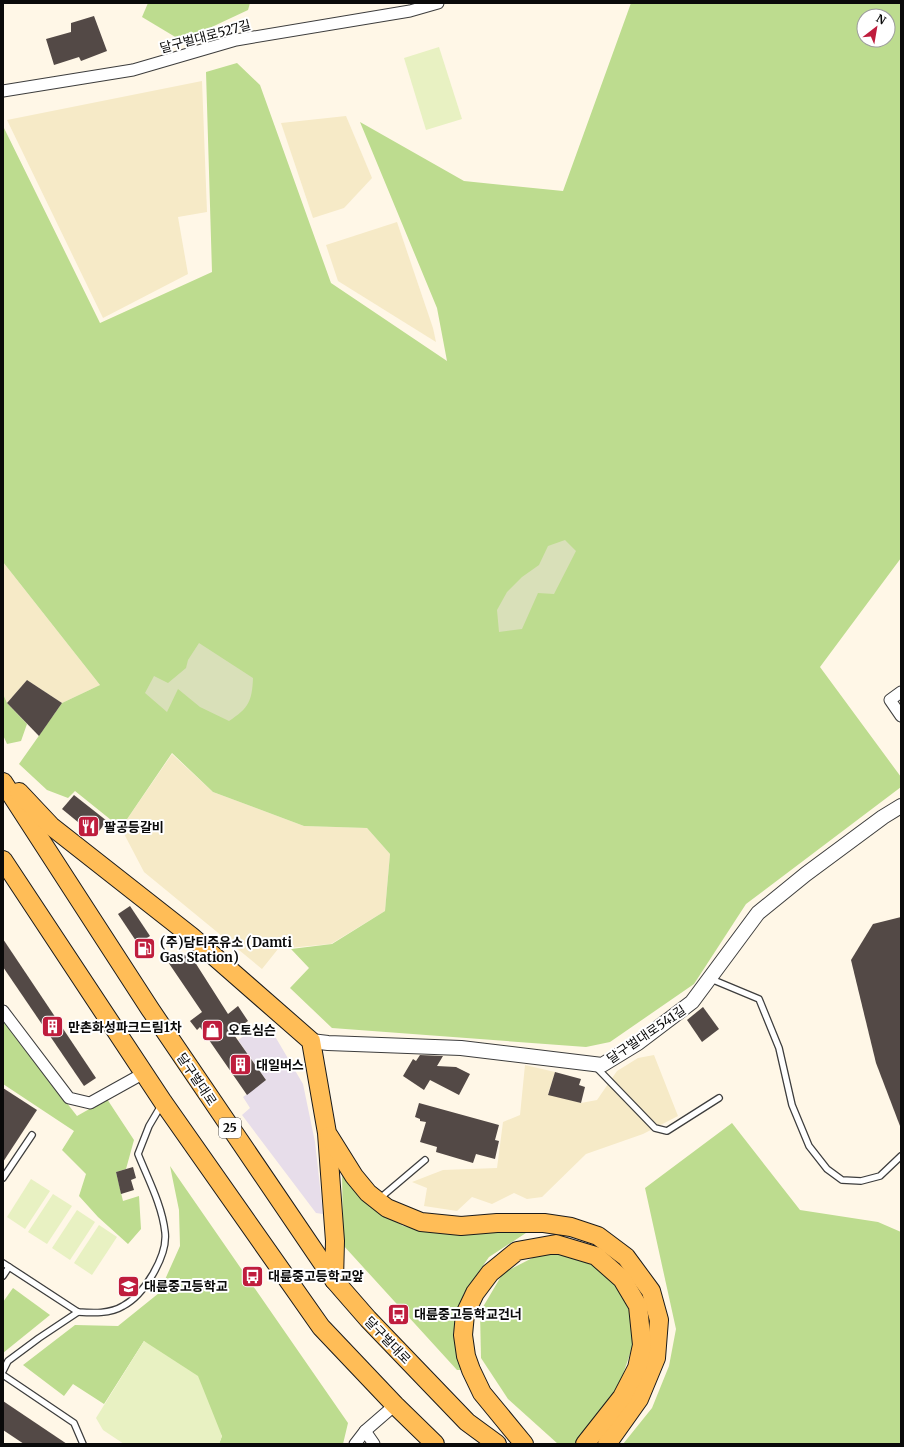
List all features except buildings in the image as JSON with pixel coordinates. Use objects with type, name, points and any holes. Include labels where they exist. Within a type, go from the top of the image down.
[{"type":"main road","points":[[3,774],[51,826],[191,936],[310,1041],[328,1133],[335,1241],[334,1280]]},
{"type":"main road","name":"달구벌대로","points":[[3,782],[150,1009],[334,1280],[368,1319],[467,1422],[497,1444]]},
{"type":"main road","points":[[3,860],[163,1102],[321,1327],[401,1411],[435,1444]]},
{"type":"main road","points":[[328,1133],[354,1176],[368,1193],[387,1208],[420,1222],[461,1226],[497,1223],[544,1223],[571,1227],[598,1236],[626,1257],[651,1291],[659,1320],[656,1358],[640,1399],[599,1441]]},
{"type":"main road","points":[[524,1444],[482,1393],[471,1370],[466,1356],[463,1335],[465,1314],[475,1293],[490,1273],[517,1252],[556,1244],[596,1256],[622,1279],[638,1306],[642,1345],[637,1368],[599,1441]]},
{"type":"main road","points":[[401,1411],[424,1444]]},
{"type":"street","name":"달구벌대로527길","points":[[3,91],[133,70],[236,40],[410,11],[435,3]]},
{"type":"street","points":[[901,692],[890,700],[901,716]]},
{"type":"street","name":"달구벌대로541길","points":[[310,1041],[461,1048],[602,1065],[656,1030],[692,1002],[758,913],[806,874],[883,817],[901,806]]},
{"type":"street","points":[[3,1011],[69,1098],[90,1103],[144,1073]]},
{"type":"street","points":[[355,1444],[365,1431],[401,1411]]},
{"type":"street","points":[[365,1431],[374,1444]]},
{"type":"lane","points":[[710,979],[759,999],[779,1048],[792,1105],[809,1146],[827,1169],[842,1180],[861,1181],[880,1176],[901,1156]]},
{"type":"lane","points":[[593,1064],[655,1128],[667,1131],[719,1098]]},
{"type":"lane","points":[[3,1263],[78,1312],[107,1312],[124,1306],[139,1293],[153,1274],[163,1254],[165,1233],[161,1213],[138,1154],[149,1126],[163,1102]]},
{"type":"lane","points":[[3,1178],[32,1136]]},
{"type":"lane","points":[[378,1200],[425,1160]]},
{"type":"lane","points":[[3,1276],[9,1267]]},
{"type":"lane","points":[[3,1371],[8,1361],[78,1312]]},
{"type":"lane","points":[[3,1375],[74,1424],[83,1444]]},
{"type":"shaded area","points":[[202,81],[207,212],[178,217],[188,274],[103,318],[7,120]]},
{"type":"shaded area","points":[[346,116],[372,178],[344,208],[313,218],[281,123]]},
{"type":"shaded area","points":[[397,222],[433,328],[436,342],[338,281],[326,245]]},
{"type":"shaded area","points":[[3,562],[100,685],[62,703],[27,680],[7,703],[3,694]]},
{"type":"shaded area","points":[[172,754],[213,792],[304,826],[367,828],[390,854],[385,911],[331,944],[278,949],[262,969],[144,872],[121,828]]},
{"type":"shaded area","name":"대일버스","points":[[263,1023],[276,1038],[303,1084],[315,1142],[323,1214],[316,1213],[242,1115],[250,1108],[243,1097],[266,1080],[238,1040]]},
{"type":"shaded area","points":[[654,1055],[678,1116],[643,1134],[586,1154],[542,1197],[527,1199],[514,1193],[492,1204],[472,1197],[457,1211],[424,1206],[427,1188],[412,1182],[443,1170],[497,1168],[503,1122],[520,1115],[525,1065],[555,1072],[548,1094],[581,1103],[597,1100],[617,1071],[638,1058]]},
{"type":"green space","points":[[148,3],[250,3],[248,10],[182,41],[142,17]]},
{"type":"green space","points":[[631,3],[901,3],[901,558],[820,667],[901,777],[901,787],[746,904],[694,984],[610,1042],[586,1047],[332,1028],[290,988],[309,968],[291,949],[332,944],[385,911],[390,854],[367,828],[304,826],[213,792],[172,753],[121,828],[75,791],[68,798],[47,790],[19,764],[62,703],[100,685],[3,562],[3,126],[100,323],[212,272],[206,72],[237,63],[260,85],[331,283],[447,361],[437,308],[360,122],[464,181],[563,191]]},
{"type":"green space","points":[[439,47],[462,119],[426,130],[404,58]]},
{"type":"green space","points":[[565,540],[576,551],[554,594],[538,593],[522,629],[499,632],[497,610],[507,592],[522,577],[539,565],[548,546]]},
{"type":"green space","points":[[199,643],[253,678],[252,693],[248,703],[241,712],[229,721],[200,707],[178,689],[167,712],[145,693],[154,676],[168,683],[186,668],[188,660]]},
{"type":"green space","points":[[3,694],[7,703],[27,724],[21,741],[7,744],[3,735]]},
{"type":"green space","points":[[3,1021],[77,1116],[107,1099],[134,1140],[126,1169],[116,1172],[123,1201],[139,1196],[141,1229],[128,1244],[98,1217],[79,1196],[86,1174],[62,1150],[74,1131],[3,1084]]},
{"type":"green space","points":[[732,1123],[800,1210],[878,1222],[901,1232],[901,1444],[623,1444],[652,1408],[669,1366],[676,1329],[645,1188]]},
{"type":"green space","points":[[170,1166],[348,1423],[343,1444],[219,1444],[222,1436],[144,1341],[104,1404],[73,1384],[64,1396],[23,1365],[75,1325],[118,1326],[159,1293],[180,1246],[179,1210]]},
{"type":"green space","points":[[342,1169],[367,1203],[403,1226],[458,1234],[529,1231],[489,1257],[464,1293],[453,1334],[462,1370],[457,1370],[343,1245]]},
{"type":"green space","points":[[31,1179],[50,1191],[25,1229],[7,1217]]},
{"type":"green space","points":[[53,1194],[72,1206],[47,1244],[28,1232]]},
{"type":"green space","points":[[77,1210],[95,1222],[70,1260],[52,1248]]},
{"type":"green space","points":[[99,1225],[117,1237],[92,1275],[74,1263]]},
{"type":"green space","points":[[542,1253],[585,1258],[619,1283],[632,1312],[633,1345],[619,1386],[575,1444],[558,1444],[508,1399],[481,1358],[480,1312],[503,1273]]},
{"type":"green space","points":[[13,1288],[50,1315],[3,1353],[3,1302]]},
{"type":"green space","points":[[144,1341],[198,1376],[222,1436],[219,1444],[124,1444],[103,1430],[96,1418]]},
{"type":"place","name":"팔공등갈비","points":[[89,827]]},
{"type":"place","name":"(주)담티주유소 (Damti Gas Station)","points":[[144,949]]},
{"type":"place","name":"만촌화성파크드림1차","points":[[53,1027]]},
{"type":"place","name":"오토심슨","points":[[212,1030]]},
{"type":"place","name":"대일버스","points":[[241,1065]]},
{"type":"place","name":"대륜중고등학교앞","points":[[253,1276]]},
{"type":"place","name":"대륜중고등학교","points":[[128,1286]]},
{"type":"place","name":"대륜중고등학교건너","points":[[399,1314]]}]
